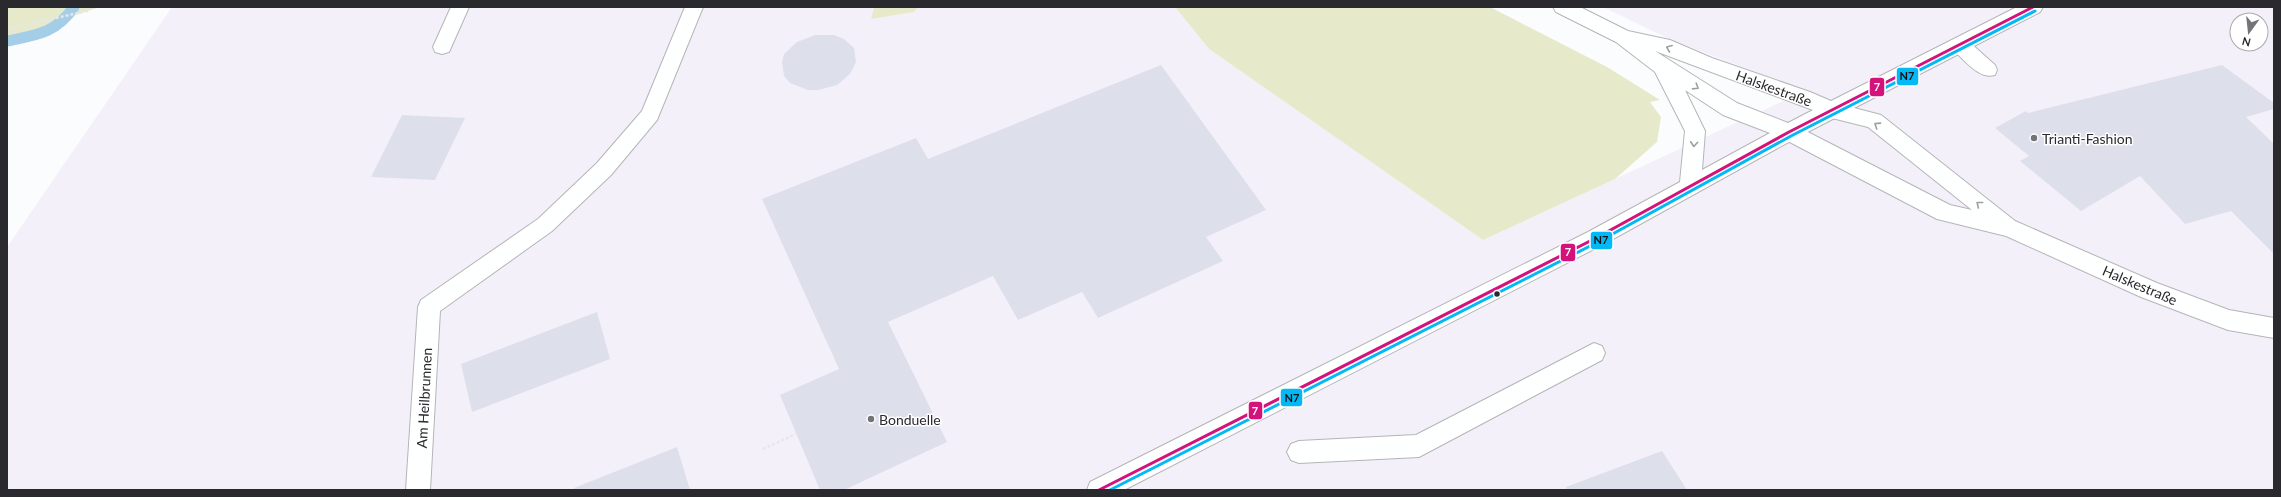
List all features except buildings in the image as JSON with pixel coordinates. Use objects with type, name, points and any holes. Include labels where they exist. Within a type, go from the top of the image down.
[{"type":"street","name":"Halskestraße","points":[[1563,7],[1623,37],[1663,67],[1730,109],[1789,132],[1945,213],[2010,228],[2149,290],[2228,320],[2274,328]]},
{"type":"street","points":[[1099,490],[1596,238],[1690,184],[2033,7]]},
{"type":"street","name":"Halskestraße","points":[[1623,37],[1663,45],[1704,63],[1803,97],[1831,110],[1874,122],[2010,228]]},
{"type":"street","name":"Halskestraße","points":[[1663,67],[1695,131],[1690,184]]},
{"type":"lane","points":[[442,47],[460,7]]},
{"type":"lane","name":"Am Heilbrunnen","points":[[418,490],[429,307],[545,225],[604,169],[650,115],[694,7]]},
{"type":"lane","points":[[1960,45],[1988,70]]},
{"type":"lane","points":[[1299,452],[1419,446],[1594,353]]},
{"type":"path","points":[[7,29],[87,11],[92,7]]},
{"type":"path","points":[[764,449],[796,434]]},
{"type":"shaded area","points":[[172,7],[874,7],[871,18],[914,12],[918,7],[1175,7],[1209,49],[1483,240],[1805,91],[1669,39],[1603,7],[2274,7],[2274,490],[7,490],[7,247]]},
{"type":"green space","points":[[7,7],[100,7],[72,16],[62,26],[46,35],[7,43]]},
{"type":"green space","points":[[874,7],[918,7],[914,12],[871,19]]},
{"type":"green space","points":[[1175,7],[1490,7],[1607,67],[1660,100],[1650,102],[1661,117],[1657,142],[1615,179],[1483,240],[1209,49]]},
{"type":"waterway","points":[[7,41],[28,37],[53,28],[67,16],[74,7]]},
{"type":"transit line","name":"7","points":[[1099,490],[1596,238],[1789,132],[2033,7]]},
{"type":"transit line","name":"N7","points":[[1110,490],[1598,242],[1791,136],[2035,11]]},
{"type":"place","name":"Trianti-Fashion","points":[[2034,138]]},
{"type":"place","name":"Bonduelle","points":[[871,419]]}]
